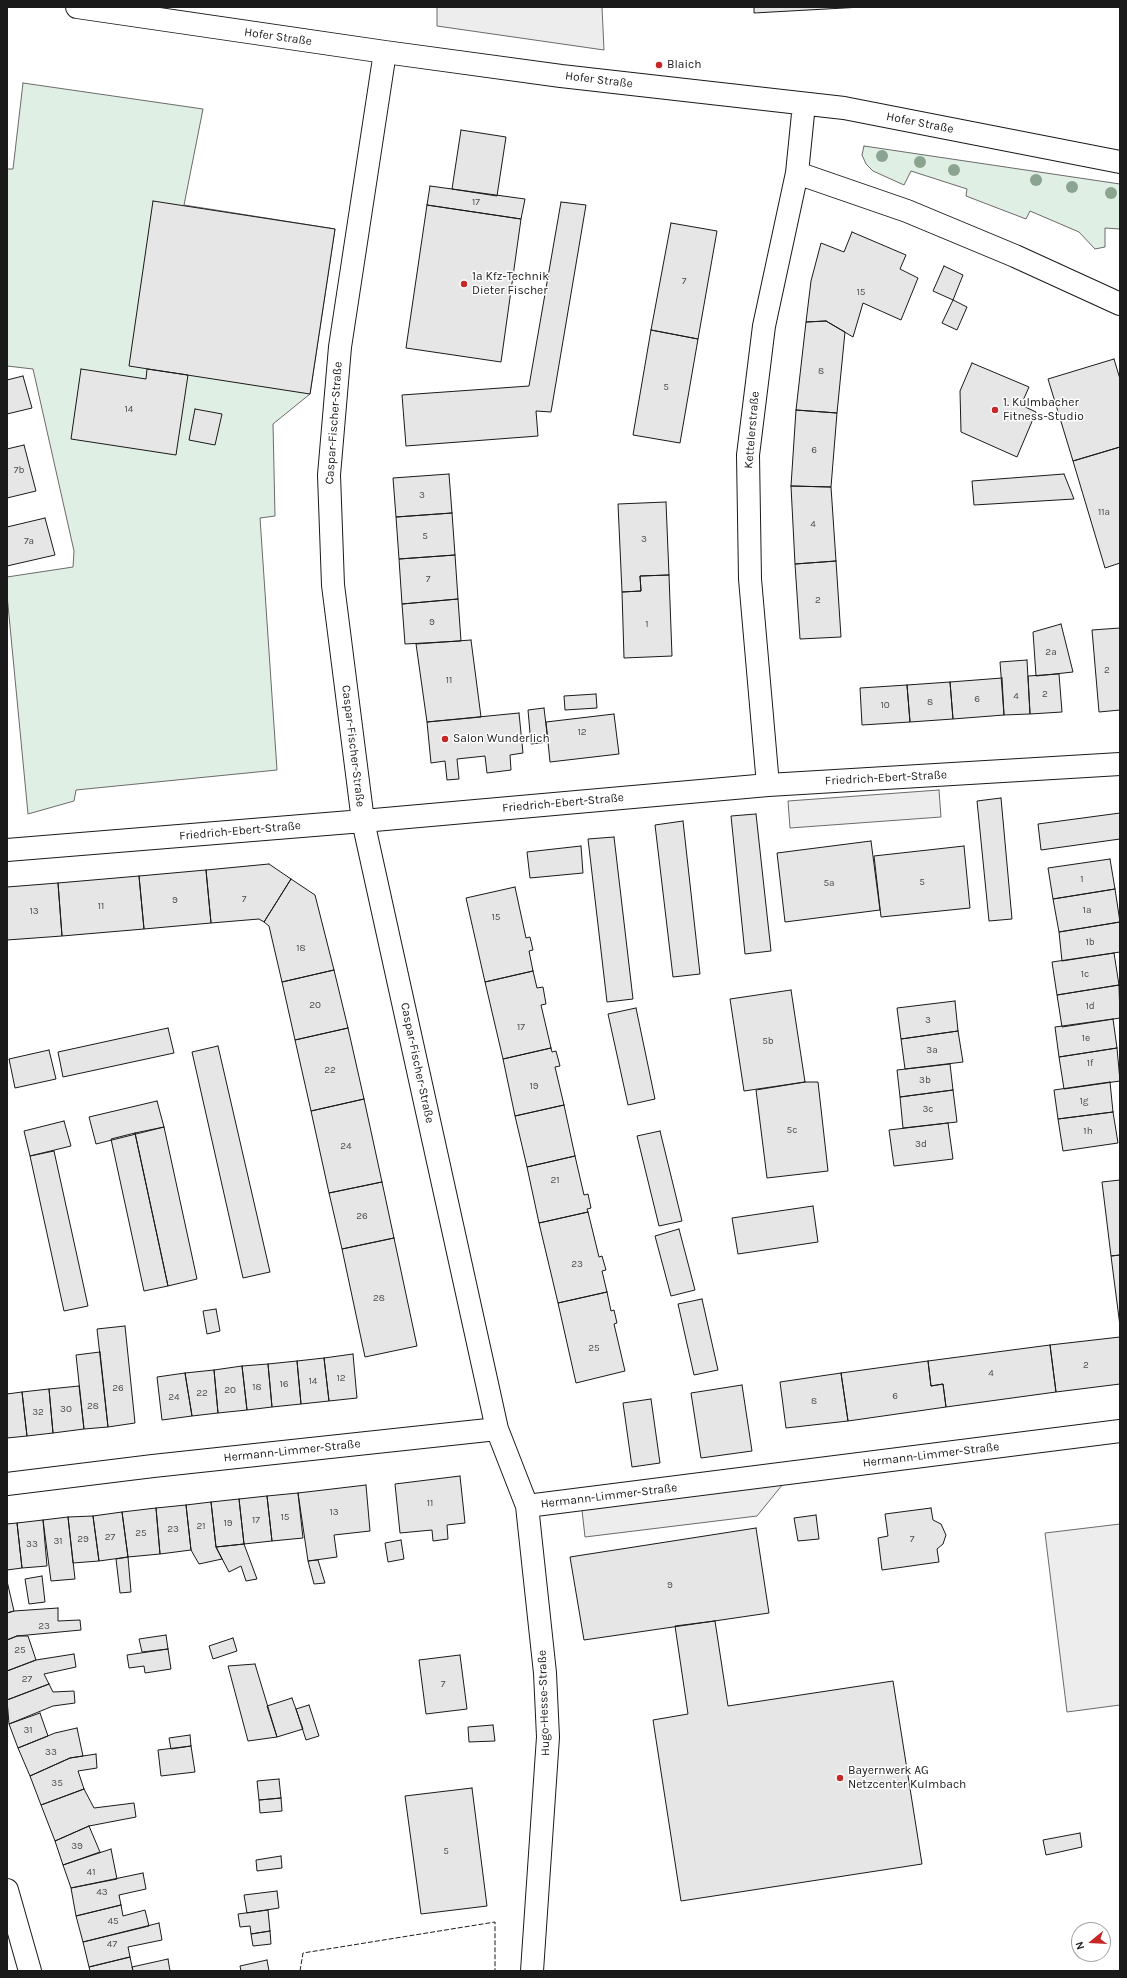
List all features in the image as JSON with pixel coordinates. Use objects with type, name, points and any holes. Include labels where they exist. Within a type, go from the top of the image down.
[{"type":"street","name":"Hofer Straße","points":[[77,7],[561,76],[844,108],[1120,162]]},
{"type":"street","name":"Caspar-Fischer-Straße","points":[[385,52],[340,348],[329,475],[333,585],[363,821],[497,1429]]},
{"type":"street","name":"Kettelerstraße","points":[[768,785],[750,579],[748,455],[764,326],[797,174],[804,104]]},
{"type":"street","points":[[797,174],[907,211],[1015,256],[1120,304]]},
{"type":"street","name":"Friedrich-Ebert-Straße","points":[[7,850],[363,821],[768,785],[1120,764]]},
{"type":"street","name":"Hermann-Limmer-Straße","points":[[7,1484],[161,1465],[497,1429],[527,1506],[1120,1431]]},
{"type":"street","name":"Hugo-Hesse-Straße","points":[[527,1506],[545,1674],[548,1738],[532,1971]]},
{"type":"street","points":[[7,1890],[30,1971]]},
{"type":"green space","points":[[23,83],[203,109],[184,205],[335,229],[310,394],[273,424],[275,516],[260,518],[277,770],[76,790],[74,801],[28,814],[7,595],[7,577],[73,567],[74,551],[33,369],[7,366],[7,169],[13,169]]},
{"type":"green space","points":[[864,146],[1120,184],[1120,229],[1105,228],[1105,247],[1095,249],[1079,232],[1030,211],[1026,219],[966,196],[967,189],[911,171],[904,185],[873,171],[866,164],[862,155]]},
{"type":"shaded area","points":[[437,7],[602,7],[604,50],[437,26]]},
{"type":"shaded area","points":[[939,790],[941,817],[790,828],[788,801]]},
{"type":"shaded area","points":[[783,1484],[757,1516],[585,1537],[582,1510]]},
{"type":"shaded area","points":[[1120,1524],[1120,1705],[1067,1712],[1045,1533]]},
{"type":"building","points":[[754,7],[862,7],[754,13]]},
{"type":"building","points":[[461,130],[506,137],[497,196],[452,189]]},
{"type":"building","points":[[430,186],[525,199],[521,219],[427,205]]},
{"type":"building","points":[[153,201],[335,229],[310,394],[129,366]]},
{"type":"building","points":[[561,202],[586,205],[551,412],[536,411],[538,436],[406,446],[402,395],[529,386]]},
{"type":"building","points":[[427,205],[521,219],[501,362],[406,348]]},
{"type":"building","points":[[671,223],[717,231],[698,339],[651,330]]},
{"type":"building","points":[[852,232],[906,255],[900,269],[918,278],[901,320],[863,303],[853,337],[826,321],[806,322],[811,281],[821,243],[844,252]]},
{"type":"building","points":[[944,266],[963,275],[953,300],[933,291]]},
{"type":"building","points":[[953,300],[967,307],[957,330],[942,323]]},
{"type":"building","points":[[826,321],[845,332],[837,413],[796,410],[806,322]]},
{"type":"building","points":[[651,330],[698,339],[680,443],[633,435]]},
{"type":"building","points":[[1114,359],[1120,379],[1120,447],[1073,461],[1048,379]]},
{"type":"building","points":[[972,363],[1029,387],[1021,405],[1036,412],[1017,457],[961,432],[960,391]]},
{"type":"building","points":[[81,369],[146,379],[147,369],[188,375],[176,455],[71,439]]},
{"type":"building","points":[[23,376],[32,408],[7,414],[7,380]]},
{"type":"building","points":[[195,409],[222,414],[215,445],[189,440]]},
{"type":"building","points":[[796,410],[837,413],[831,487],[791,486]]},
{"type":"building","points":[[24,445],[36,491],[7,498],[7,449]]},
{"type":"building","points":[[1120,447],[1120,563],[1105,568],[1073,461]]},
{"type":"building","points":[[449,474],[452,513],[396,517],[393,478]]},
{"type":"building","points":[[1064,474],[1074,499],[974,505],[972,481]]},
{"type":"building","points":[[791,486],[831,487],[836,561],[795,564]]},
{"type":"building","points":[[666,502],[669,575],[640,576],[641,591],[622,592],[618,504]]},
{"type":"building","points":[[452,513],[455,555],[399,559],[396,517]]},
{"type":"building","points":[[45,518],[55,555],[7,566],[7,527]]},
{"type":"building","points":[[455,555],[458,599],[402,604],[399,559]]},
{"type":"building","points":[[836,561],[841,637],[800,639],[795,564]]},
{"type":"building","points":[[669,575],[672,656],[624,658],[622,592],[641,591],[640,576]]},
{"type":"building","points":[[458,599],[461,641],[405,644],[402,604]]},
{"type":"building","points":[[1061,624],[1073,672],[1036,676],[1033,632]]},
{"type":"building","points":[[1120,628],[1120,710],[1099,712],[1092,630]]},
{"type":"building","points":[[471,640],[481,717],[427,722],[416,644]]},
{"type":"building","points":[[1027,660],[1030,714],[1004,715],[1000,662]]},
{"type":"building","points":[[1059,674],[1062,712],[1030,714],[1028,676]]},
{"type":"building","points":[[1002,678],[1004,715],[953,719],[950,682]]},
{"type":"building","points":[[950,682],[953,719],[910,722],[907,685]]},
{"type":"building","points":[[907,685],[910,722],[862,725],[860,688]]},
{"type":"building","points":[[596,694],[597,708],[565,710],[564,696]]},
{"type":"building","points":[[544,708],[548,742],[531,744],[528,710]]},
{"type":"building","points":[[519,713],[523,753],[510,755],[511,770],[487,773],[485,756],[457,759],[459,779],[447,780],[445,761],[431,763],[427,722]]},
{"type":"building","points":[[614,714],[619,754],[550,762],[546,722]]},
{"type":"building","points":[[1001,798],[1012,919],[989,921],[977,801]]},
{"type":"building","points":[[1120,813],[1120,839],[1041,850],[1038,824]]},
{"type":"building","points":[[756,814],[771,951],[745,954],[731,816]]},
{"type":"building","points":[[683,821],[700,974],[673,977],[655,825]]},
{"type":"building","points":[[614,837],[633,999],[607,1002],[588,839]]},
{"type":"building","points":[[871,841],[880,910],[785,922],[777,853]]},
{"type":"building","points":[[581,846],[583,873],[530,878],[527,852]]},
{"type":"building","points":[[964,846],[970,908],[881,917],[874,856]]},
{"type":"building","points":[[1110,859],[1115,889],[1053,899],[1048,868]]},
{"type":"building","points":[[269,864],[291,879],[264,922],[259,919],[211,923],[206,870]]},
{"type":"building","points":[[206,870],[211,923],[144,929],[139,876]]},
{"type":"building","points":[[139,876],[144,929],[62,936],[58,883]]},
{"type":"building","points":[[291,879],[315,895],[334,970],[282,982],[269,926],[264,922]]},
{"type":"building","points":[[58,883],[62,936],[7,940],[7,887]]},
{"type":"building","points":[[515,887],[526,938],[530,937],[533,950],[529,951],[533,971],[485,982],[466,898]]},
{"type":"building","points":[[1115,889],[1120,922],[1059,932],[1053,899]]},
{"type":"building","points":[[1120,922],[1120,952],[1062,961],[1059,932]]},
{"type":"building","points":[[1114,953],[1119,985],[1057,995],[1052,962]]},
{"type":"building","points":[[334,970],[348,1028],[295,1040],[282,982]]},
{"type":"building","points":[[533,971],[537,988],[543,987],[546,1004],[541,1005],[551,1048],[503,1059],[485,982]]},
{"type":"building","points":[[1119,985],[1120,1018],[1062,1027],[1057,995]]},
{"type":"building","points":[[791,990],[805,1082],[744,1091],[730,999]]},
{"type":"building","points":[[955,1001],[958,1031],[901,1039],[897,1008]]},
{"type":"building","points":[[636,1008],[655,1099],[628,1105],[608,1014]]},
{"type":"building","points":[[1113,1019],[1117,1048],[1059,1057],[1055,1027]]},
{"type":"building","points":[[168,1028],[174,1053],[63,1077],[58,1052]]},
{"type":"building","points":[[348,1028],[364,1099],[311,1111],[295,1040]]},
{"type":"building","points":[[958,1031],[963,1062],[905,1069],[901,1039]]},
{"type":"building","points":[[218,1046],[270,1272],[243,1278],[192,1052]]},
{"type":"building","points":[[551,1048],[552,1052],[556,1051],[560,1066],[555,1067],[564,1105],[515,1116],[503,1059]]},
{"type":"building","points":[[1117,1048],[1120,1081],[1064,1089],[1059,1057]]},
{"type":"building","points":[[49,1050],[56,1079],[15,1088],[9,1059]]},
{"type":"building","points":[[950,1064],[953,1090],[900,1097],[897,1070]]},
{"type":"building","points":[[805,1082],[818,1082],[828,1171],[767,1178],[756,1090]]},
{"type":"building","points":[[1110,1082],[1113,1112],[1058,1119],[1054,1090]]},
{"type":"building","points":[[953,1090],[957,1122],[903,1128],[900,1097]]},
{"type":"building","points":[[364,1099],[382,1182],[329,1193],[311,1111]]},
{"type":"building","points":[[157,1101],[164,1127],[96,1144],[89,1117]]},
{"type":"building","points":[[564,1105],[575,1156],[527,1167],[515,1116]]},
{"type":"building","points":[[1113,1112],[1118,1143],[1063,1151],[1058,1119]]},
{"type":"building","points":[[64,1121],[71,1146],[30,1156],[24,1131]]},
{"type":"building","points":[[948,1123],[953,1159],[894,1166],[889,1130]]},
{"type":"building","points":[[164,1127],[197,1279],[168,1286],[135,1133]]},
{"type":"building","points":[[660,1131],[682,1221],[659,1226],[637,1136]]},
{"type":"building","points":[[135,1133],[168,1286],[144,1291],[111,1139]]},
{"type":"building","points":[[54,1151],[88,1306],[64,1311],[30,1156]]},
{"type":"building","points":[[575,1156],[584,1195],[588,1194],[591,1208],[587,1209],[588,1212],[539,1223],[527,1167]]},
{"type":"building","points":[[1120,1180],[1120,1255],[1111,1256],[1102,1182]]},
{"type":"building","points":[[382,1182],[394,1238],[342,1249],[329,1193]]},
{"type":"building","points":[[813,1206],[818,1242],[738,1254],[732,1218]]},
{"type":"building","points":[[588,1212],[599,1257],[602,1256],[606,1270],[602,1271],[607,1292],[558,1303],[539,1223]]},
{"type":"building","points":[[679,1229],[695,1290],[671,1296],[655,1236]]},
{"type":"building","points":[[394,1238],[417,1346],[365,1357],[342,1249]]},
{"type":"building","points":[[1120,1255],[1120,1326],[1111,1256]]},
{"type":"building","points":[[607,1292],[611,1311],[614,1310],[617,1323],[614,1324],[625,1371],[576,1383],[558,1303]]},
{"type":"building","points":[[702,1299],[718,1370],[694,1375],[678,1304]]},
{"type":"building","points":[[216,1309],[220,1331],[207,1334],[203,1311]]},
{"type":"building","points":[[125,1326],[135,1423],[108,1427],[97,1329]]},
{"type":"building","points":[[1120,1337],[1120,1384],[1056,1392],[1050,1345]]},
{"type":"building","points":[[1050,1345],[1056,1392],[946,1407],[943,1384],[931,1386],[928,1361]]},
{"type":"building","points":[[100,1352],[108,1427],[84,1429],[76,1355]]},
{"type":"building","points":[[353,1354],[357,1398],[329,1401],[324,1358]]},
{"type":"building","points":[[324,1358],[329,1401],[301,1404],[297,1361]]},
{"type":"building","points":[[297,1361],[301,1404],[272,1407],[268,1364]]},
{"type":"building","points":[[928,1361],[931,1386],[943,1384],[946,1407],[848,1421],[841,1373]]},
{"type":"building","points":[[268,1364],[272,1407],[247,1410],[242,1366]]},
{"type":"building","points":[[242,1366],[247,1410],[218,1413],[214,1370]]},
{"type":"building","points":[[214,1370],[218,1413],[192,1416],[185,1373]]},
{"type":"building","points":[[185,1373],[192,1416],[162,1420],[157,1377]]},
{"type":"building","points":[[841,1373],[848,1421],[786,1428],[780,1382]]},
{"type":"building","points":[[742,1385],[752,1451],[701,1458],[691,1393]]},
{"type":"building","points":[[79,1386],[84,1429],[53,1433],[49,1389]]},
{"type":"building","points":[[49,1389],[53,1433],[27,1436],[22,1392]]},
{"type":"building","points":[[22,1392],[27,1436],[7,1438],[7,1394]]},
{"type":"building","points":[[651,1399],[660,1463],[632,1467],[623,1403]]},
{"type":"building","points":[[460,1476],[465,1523],[447,1525],[448,1539],[433,1541],[432,1530],[400,1533],[395,1484]]},
{"type":"building","points":[[366,1485],[370,1531],[334,1535],[337,1557],[308,1561],[298,1493]]},
{"type":"building","points":[[298,1493],[303,1538],[272,1541],[267,1496]]},
{"type":"building","points":[[267,1496],[272,1541],[244,1544],[239,1499]]},
{"type":"building","points":[[239,1499],[244,1544],[216,1547],[211,1502]]},
{"type":"building","points":[[211,1502],[216,1547],[222,1559],[199,1564],[191,1550],[186,1505]]},
{"type":"building","points":[[186,1505],[191,1550],[160,1554],[156,1508]]},
{"type":"building","points":[[156,1508],[160,1554],[128,1557],[122,1512]]},
{"type":"building","points":[[931,1508],[933,1520],[941,1524],[946,1535],[943,1544],[937,1549],[939,1562],[882,1570],[878,1538],[888,1536],[885,1514]]},
{"type":"building","points":[[122,1512],[128,1557],[99,1561],[93,1516]]},
{"type":"building","points":[[816,1515],[819,1539],[798,1541],[794,1518]]},
{"type":"building","points":[[93,1516],[99,1561],[73,1563],[68,1517]]},
{"type":"building","points":[[68,1517],[75,1579],[51,1581],[43,1520]]},
{"type":"building","points":[[43,1520],[47,1566],[22,1568],[17,1523]]},
{"type":"building","points":[[17,1523],[22,1568],[7,1570],[7,1524]]},
{"type":"building","points":[[756,1528],[769,1613],[584,1640],[570,1557]]},
{"type":"building","points":[[401,1540],[404,1559],[388,1562],[385,1543]]},
{"type":"building","points":[[244,1544],[257,1579],[246,1581],[241,1566],[229,1572],[216,1547]]},
{"type":"building","points":[[128,1557],[131,1592],[120,1593],[116,1559]]},
{"type":"building","points":[[318,1560],[325,1583],[314,1584],[308,1561]]},
{"type":"building","points":[[42,1576],[45,1602],[29,1604],[25,1579]]},
{"type":"building","points":[[7,1581],[14,1611],[7,1613]]},
{"type":"building","points":[[58,1608],[58,1621],[80,1620],[81,1630],[17,1636],[7,1640],[7,1613],[14,1611]]},
{"type":"building","points":[[715,1621],[728,1706],[893,1681],[922,1864],[681,1901],[653,1720],[688,1714],[675,1626]]},
{"type":"building","points":[[166,1635],[168,1649],[142,1652],[139,1639]]},
{"type":"building","points":[[17,1636],[28,1636],[36,1660],[7,1671],[7,1640]]},
{"type":"building","points":[[233,1638],[237,1651],[213,1659],[209,1646]]},
{"type":"building","points":[[168,1649],[171,1669],[145,1673],[144,1666],[129,1668],[127,1655]]},
{"type":"building","points":[[74,1654],[76,1667],[44,1674],[49,1684],[7,1700],[7,1671],[36,1660]]},
{"type":"building","points":[[460,1655],[467,1709],[426,1714],[419,1660]]},
{"type":"building","points":[[255,1664],[277,1737],[248,1741],[228,1666]]},
{"type":"building","points":[[49,1684],[53,1692],[74,1691],[75,1703],[53,1706],[9,1724],[7,1700]]},
{"type":"building","points":[[292,1698],[303,1729],[277,1737],[267,1706]]},
{"type":"building","points":[[309,1705],[319,1736],[306,1740],[296,1709]]},
{"type":"building","points":[[40,1713],[48,1736],[18,1748],[9,1724]]},
{"type":"building","points":[[493,1725],[495,1741],[469,1742],[468,1727]]},
{"type":"building","points":[[77,1728],[83,1756],[70,1758],[30,1776],[18,1748],[55,1733]]},
{"type":"building","points":[[190,1735],[191,1746],[171,1749],[169,1738]]},
{"type":"building","points":[[191,1746],[195,1772],[161,1776],[158,1750]]},
{"type":"building","points":[[96,1754],[97,1768],[78,1771],[84,1789],[41,1805],[30,1776],[70,1758]]},
{"type":"building","points":[[279,1779],[281,1798],[259,1800],[257,1781]]},
{"type":"building","points":[[472,1788],[487,1906],[421,1914],[405,1796]]},
{"type":"building","points":[[84,1789],[94,1808],[134,1803],[136,1817],[89,1826],[55,1841],[41,1805]]},
{"type":"building","points":[[281,1798],[282,1811],[260,1813],[259,1800]]},
{"type":"building","points":[[89,1826],[100,1852],[63,1865],[55,1841]]},
{"type":"building","points":[[1080,1833],[1082,1847],[1046,1855],[1043,1840]]},
{"type":"building","points":[[111,1849],[117,1879],[71,1888],[63,1865]]},
{"type":"building","points":[[281,1856],[282,1868],[257,1871],[256,1860]]},
{"type":"building","points":[[143,1873],[146,1889],[119,1895],[121,1905],[76,1916],[71,1888]]},
{"type":"building","points":[[277,1891],[279,1908],[247,1913],[244,1895]]},
{"type":"building","points":[[121,1905],[123,1916],[145,1910],[149,1926],[83,1942],[76,1916]]},
{"type":"building","points":[[268,1910],[270,1931],[251,1934],[250,1926],[240,1927],[238,1914]]},
{"type":"building","points":[[159,1923],[162,1940],[128,1947],[130,1957],[89,1967],[83,1942]]},
{"type":"building","points":[[270,1931],[271,1944],[253,1946],[251,1934]]},
{"type":"building","points":[[130,1957],[133,1971],[90,1971],[89,1967]]},
{"type":"building","points":[[168,1959],[170,1971],[133,1971],[132,1967]]},
{"type":"building","points":[[267,1960],[269,1971],[241,1971],[240,1966]]},
{"type":"fence","points":[[300,1971],[303,1953],[495,1922],[495,1971]]},
{"type":"place","name":"Blaich","points":[[659,65]]},
{"type":"place","name":"1a Kfz-Technik Dieter Fischer","points":[[464,284]]},
{"type":"place","name":"1. Kulmbacher Fitness-Studio","points":[[995,410]]},
{"type":"place","name":"Salon Wunderlich","points":[[445,739]]},
{"type":"place","name":"Bayernwerk AG Netzcenter Kulmbach","points":[[840,1778]]}]
